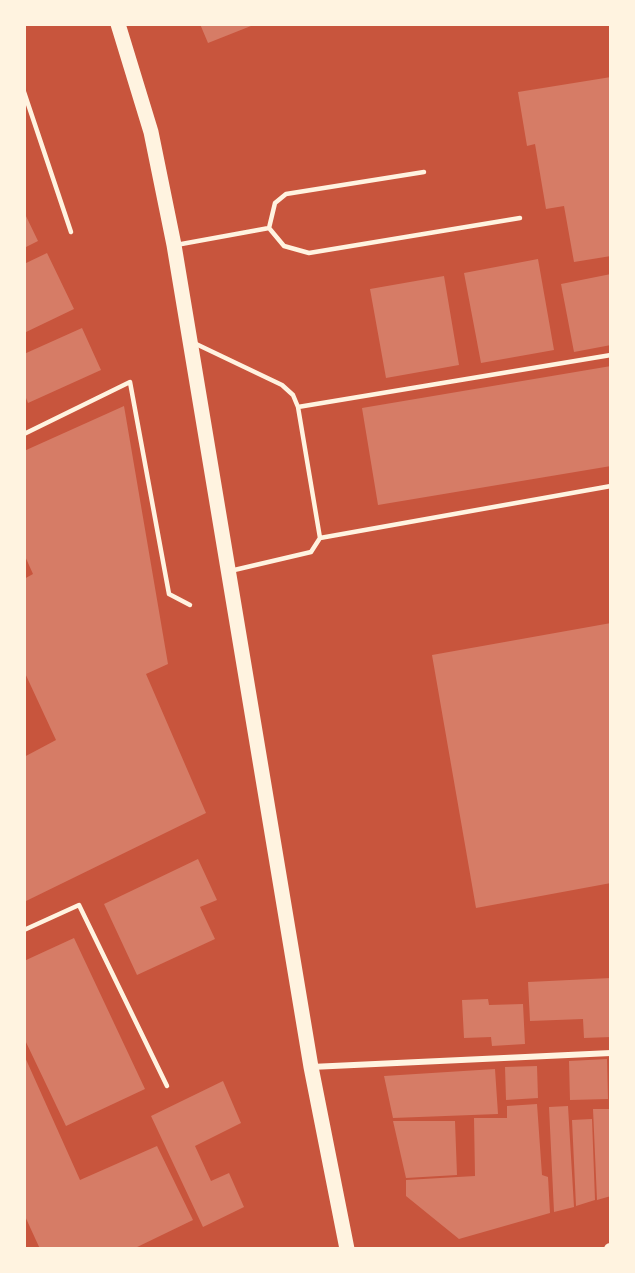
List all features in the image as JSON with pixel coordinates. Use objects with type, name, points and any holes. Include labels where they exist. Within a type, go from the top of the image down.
[{"type":"main road","points":[[118,24],[151,132],[174,245],[311,1067],[347,1249]]},
{"type":"street","points":[[311,1067],[611,1053]]},
{"type":"lane","points":[[24,92],[71,232]]},
{"type":"lane","points":[[269,228],[275,203],[286,194],[424,172]]},
{"type":"lane","points":[[269,228],[284,246],[309,253],[520,219]]},
{"type":"lane","points":[[174,245],[269,228]]},
{"type":"lane","points":[[189,340],[282,385],[293,395],[298,407],[320,538],[311,552],[227,571]]},
{"type":"lane","points":[[298,407],[611,355]]},
{"type":"lane","points":[[24,434],[130,382],[169,594],[190,604]]},
{"type":"lane","points":[[320,538],[611,486]]},
{"type":"lane","points":[[24,930],[79,904],[167,1086]]},
{"type":"building","points":[[200,24],[256,24],[208,43]]},
{"type":"building","points":[[611,77],[611,256],[574,262],[564,206],[546,209],[535,144],[527,146],[518,92]]},
{"type":"building","points":[[24,212],[38,241],[24,248]]},
{"type":"building","points":[[47,253],[74,309],[24,333],[24,264]]},
{"type":"building","points":[[538,259],[554,350],[481,363],[464,273]]},
{"type":"building","points":[[611,274],[611,345],[574,352],[561,284]]},
{"type":"building","points":[[444,276],[459,365],[386,378],[370,289]]},
{"type":"building","points":[[82,328],[101,370],[28,403],[26,398],[24,399],[24,354]]},
{"type":"building","points":[[611,366],[611,466],[378,505],[362,408]]},
{"type":"building","points":[[124,406],[168,664],[146,674],[206,813],[24,902],[24,757],[56,740],[24,671],[24,579],[33,574],[24,554],[24,451]]},
{"type":"building","points":[[611,623],[611,883],[476,908],[432,655]]},
{"type":"building","points":[[198,859],[217,900],[200,907],[215,939],[137,975],[104,904]]},
{"type":"building","points":[[74,938],[145,1089],[66,1126],[24,1038],[24,961]]},
{"type":"building","points":[[611,978],[611,1037],[584,1038],[583,1019],[530,1021],[528,982]]},
{"type":"building","points":[[488,999],[489,1005],[523,1004],[525,1044],[492,1046],[491,1037],[464,1038],[462,1000]]},
{"type":"building","points":[[24,1055],[80,1180],[157,1146],[193,1220],[133,1249],[40,1249],[24,1214]]},
{"type":"building","points":[[607,1059],[608,1099],[570,1100],[569,1061]]},
{"type":"building","points":[[537,1066],[538,1098],[506,1100],[505,1067]]},
{"type":"building","points":[[495,1069],[498,1114],[393,1118],[384,1076]]},
{"type":"building","points":[[223,1081],[241,1123],[195,1146],[211,1181],[229,1173],[244,1207],[203,1227],[151,1116]]},
{"type":"building","points":[[537,1104],[542,1175],[548,1177],[550,1213],[459,1239],[406,1196],[406,1180],[475,1176],[474,1118],[507,1118],[507,1106]]},
{"type":"building","points":[[568,1106],[574,1207],[554,1212],[549,1107]]},
{"type":"building","points":[[593,1109],[611,1109],[611,1196],[597,1200]]},
{"type":"building","points":[[592,1119],[595,1200],[576,1206],[572,1120]]},
{"type":"building","points":[[393,1121],[455,1121],[457,1175],[406,1178]]}]
